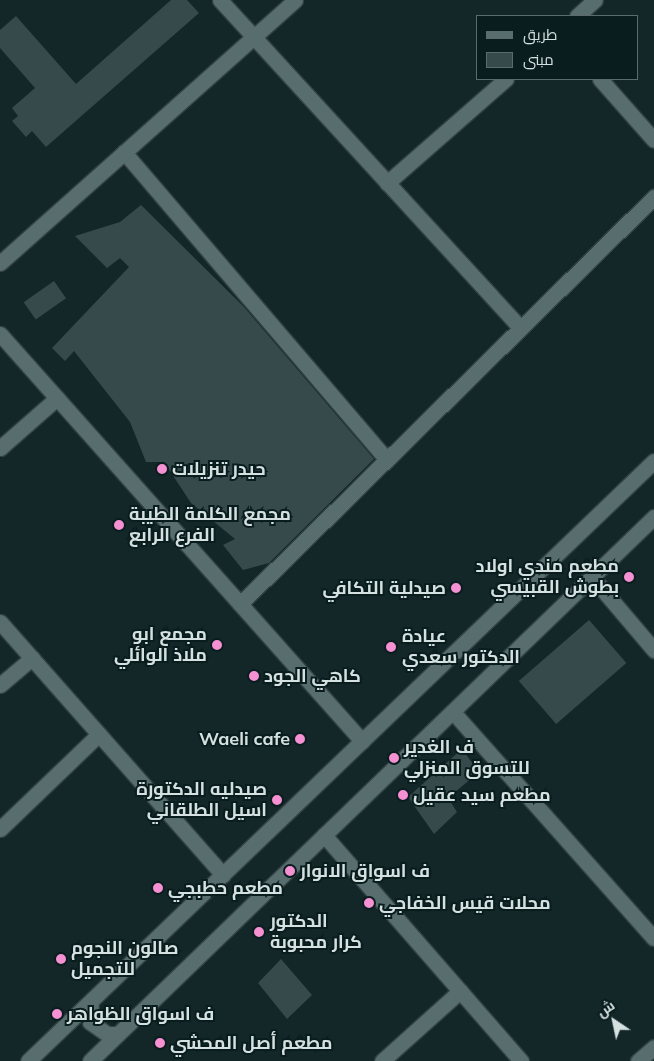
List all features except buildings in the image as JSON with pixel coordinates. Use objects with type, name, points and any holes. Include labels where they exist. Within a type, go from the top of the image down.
[{"type":"street","points":[[220,0],[521,328]]},
{"type":"street","points":[[0,263],[295,0]]},
{"type":"street","points":[[578,15],[596,0]]},
{"type":"street","points":[[387,183],[505,80]]},
{"type":"street","points":[[601,80],[654,140]]},
{"type":"street","points":[[124,152],[387,460]]},
{"type":"street","points":[[240,604],[521,328],[651,207]]},
{"type":"street","points":[[0,334],[362,741]]},
{"type":"street","points":[[0,448],[56,398]]},
{"type":"street","points":[[28,1061],[654,461]]},
{"type":"street","points":[[90,1061],[654,517]]},
{"type":"street","points":[[592,577],[654,650]]},
{"type":"street","points":[[0,622],[223,875]]},
{"type":"street","points":[[0,685],[32,658]]},
{"type":"street","points":[[453,712],[654,938]]},
{"type":"street","points":[[0,829],[99,734]]},
{"type":"street","points":[[324,835],[521,1061]]},
{"type":"street","points":[[382,1061],[460,991]]},
{"type":"street","points":[[90,1001],[90,1022],[102,1032],[118,1034]]},
{"type":"street","points":[[638,1061],[654,1047]]},
{"type":"place","name":"حيدر تنزيلات","points":[[162,469]]},
{"type":"place","name":"مجمع الكلمة الطيبة الفرع الرابع","points":[[119,525]]},
{"type":"place","name":"مطعم مندي اولاد بطوش القبيسي","points":[[629,577]]},
{"type":"place","name":"صيدلية التكافي","points":[[456,588]]},
{"type":"place","name":"مجمع ابو ملاذ الوائلي","points":[[217,645]]},
{"type":"place","name":"عيادة الدكتور سعدي","points":[[391,647]]},
{"type":"place","name":"كاهي الجود","points":[[254,676]]},
{"type":"place","name":"Waeli cafe","points":[[300,739]]},
{"type":"place","name":"ف الغدير للتسوق المنزلي","points":[[394,758]]},
{"type":"place","name":"مطعم سيد عقيل","points":[[403,795]]},
{"type":"place","name":"صيدليه الدكتورة اسيل الطلقاني","points":[[277,800]]},
{"type":"place","name":"ف اسواق الانوار","points":[[290,871]]},
{"type":"place","name":"مطعم حطبجي","points":[[158,888]]},
{"type":"place","name":"محلات قيس الخفاجي","points":[[369,903]]},
{"type":"place","name":"الدكتور كرار محبوبة","points":[[259,932]]},
{"type":"place","name":"صالون النجوم للتجميل","points":[[61,959]]},
{"type":"place","name":"ف اسواق الظواهر","points":[[57,1014]]},
{"type":"place","name":"مطعم أصل المحشي","points":[[160,1043]]}]
